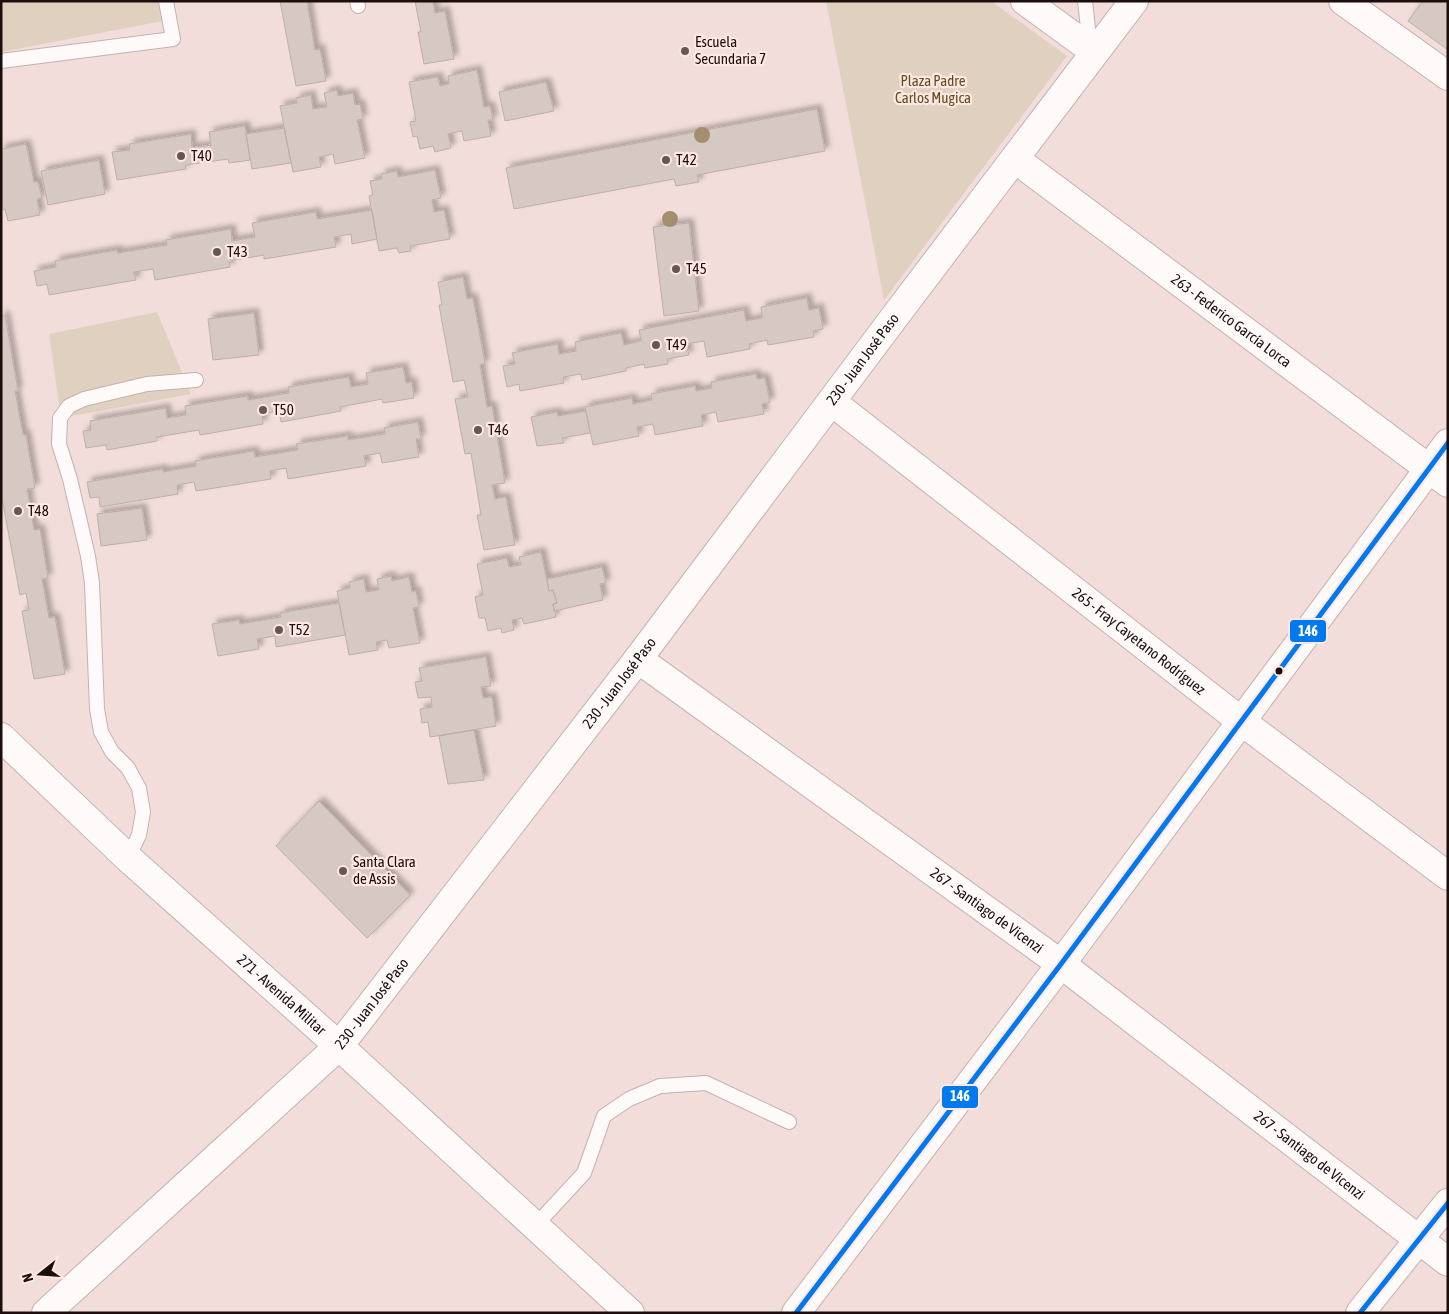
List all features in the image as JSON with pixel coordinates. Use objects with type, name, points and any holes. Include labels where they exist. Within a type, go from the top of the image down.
[{"type":"street","points":[[1024,1],[1093,50]]},
{"type":"street","name":"230 - Juan José Paso","points":[[46,1313],[339,1046],[638,659],[1015,158],[1093,50],[1134,1]]},
{"type":"street","points":[[1343,1],[1448,76]]},
{"type":"street","name":"263 - Federico García Lorca","points":[[1015,158],[1438,476]]},
{"type":"street","name":"265 - Fray Cayetano Rodríguez","points":[[832,402],[1241,720],[1448,876]]},
{"type":"street","points":[[796,1313],[1061,964],[1241,720],[1438,476],[1448,443]]},
{"type":"street","name":"267 - Santiago de Vicenzi","points":[[638,659],[1061,964],[1448,1262]]},
{"type":"street","name":"271 - Avenida Militar","points":[[1,737],[128,858],[339,1046],[630,1313]]},
{"type":"street","points":[[1360,1313],[1448,1203]]},
{"type":"lane","points":[[1,61],[173,39],[166,1]]},
{"type":"lane","points":[[1085,1],[1093,50]]},
{"type":"lane","points":[[128,858],[139,835],[143,812],[139,788],[128,768],[112,752],[101,732],[97,708],[92,583],[88,556],[70,479],[59,444],[60,418],[68,406],[84,399],[147,384],[196,380]]},
{"type":"lane","points":[[536,1225],[584,1174],[604,1116],[629,1099],[660,1086],[706,1083],[788,1122]]},
{"type":"green space","points":[[1,1],[164,1],[168,20],[1,52]]},
{"type":"green space","name":"Plaza Padre Carlos Mugica","points":[[826,1],[991,1],[1067,56],[884,300]]},
{"type":"green space","points":[[157,312],[191,394],[61,418],[49,334]]},
{"type":"building","points":[[280,1],[307,1],[315,50],[320,49],[326,81],[296,86]]},
{"type":"building","points":[[415,1],[433,1],[435,13],[445,11],[454,59],[424,64],[418,32],[421,32]]},
{"type":"building","points":[[1423,1],[1448,1],[1448,50],[1408,21]]},
{"type":"building","points":[[477,70],[484,107],[490,106],[493,120],[488,120],[491,136],[464,141],[462,131],[448,134],[451,148],[435,152],[433,146],[420,149],[417,136],[413,137],[410,122],[416,121],[409,82],[438,77],[440,86],[449,84],[448,76]]},
{"type":"building","points":[[546,82],[554,111],[505,121],[499,92]]},
{"type":"building","points":[[337,90],[338,96],[353,93],[355,105],[360,104],[363,119],[357,120],[365,158],[335,164],[333,154],[319,157],[321,167],[293,172],[280,106],[297,103],[296,98],[311,95],[313,109],[327,107],[324,93]]},
{"type":"building","name":"T42","points":[[817,109],[825,151],[697,175],[699,182],[676,186],[674,179],[514,209],[506,168]]},
{"type":"building","name":"T40","points":[[245,126],[250,160],[229,163],[228,159],[185,165],[186,169],[117,180],[112,152],[130,150],[129,144],[191,134],[192,148],[211,145],[209,132]]},
{"type":"building","points":[[284,128],[291,163],[252,169],[246,134]]},
{"type":"building","points":[[26,144],[34,182],[38,182],[42,198],[37,199],[40,215],[8,221],[5,209],[1,210],[1,149]]},
{"type":"building","points":[[99,160],[105,194],[48,205],[41,171]]},
{"type":"building","points":[[435,170],[441,198],[432,200],[434,212],[444,210],[450,239],[410,246],[411,251],[399,253],[397,248],[379,251],[369,196],[373,195],[370,181],[382,179],[381,174],[397,171],[398,177]]},
{"type":"building","name":"T43","points":[[372,210],[377,239],[352,244],[351,234],[334,237],[336,247],[264,259],[264,255],[229,261],[230,267],[155,280],[153,269],[134,272],[136,280],[49,295],[47,284],[37,286],[34,271],[56,267],[55,261],[117,250],[118,253],[167,245],[166,240],[231,229],[232,241],[255,237],[252,223],[316,212],[317,219]]},
{"type":"building","name":"T45","points":[[689,223],[699,311],[664,316],[653,227]]},
{"type":"building","name":"T46","points":[[463,277],[467,299],[473,298],[485,363],[480,365],[487,407],[492,406],[505,483],[492,485],[495,499],[506,497],[515,545],[484,550],[477,515],[481,515],[471,453],[465,454],[455,399],[468,397],[464,380],[453,382],[439,305],[442,305],[438,282]]},
{"type":"building","name":"T49","points":[[807,298],[809,310],[819,308],[823,329],[813,331],[814,337],[768,345],[767,340],[749,344],[750,349],[707,357],[704,341],[686,344],[689,355],[667,359],[668,364],[645,368],[644,364],[626,368],[626,371],[582,380],[581,374],[563,377],[564,383],[520,391],[519,384],[507,387],[503,366],[515,364],[512,353],[558,344],[559,354],[576,351],[575,342],[621,333],[624,345],[641,341],[639,330],[744,310],[746,321],[762,318],[761,307]]},
{"type":"building","points":[[254,313],[259,355],[213,360],[208,319]]},
{"type":"building","name":"T48","points":[[5,315],[18,391],[15,391],[23,435],[26,435],[35,488],[27,489],[34,530],[40,529],[48,578],[42,579],[49,618],[55,617],[65,674],[34,679],[22,611],[29,610],[26,593],[20,595],[1,493],[1,316]]},
{"type":"building","name":"T50","points":[[403,367],[406,383],[412,382],[414,398],[383,403],[382,399],[340,407],[341,411],[281,422],[279,411],[262,414],[263,424],[200,435],[199,430],[157,437],[157,441],[107,450],[106,445],[86,448],[83,431],[91,430],[90,421],[166,408],[167,418],[186,415],[185,406],[248,396],[248,400],[289,393],[288,387],[349,377],[351,387],[368,384],[366,373]]},
{"type":"building","name":"T49","points":[[756,374],[757,379],[765,378],[770,402],[762,404],[764,414],[718,422],[716,412],[701,415],[703,426],[655,435],[653,424],[637,427],[639,436],[593,445],[585,407],[632,398],[633,404],[652,400],[651,394],[695,386],[696,391],[712,388],[711,382]]},
{"type":"building","points":[[586,411],[590,433],[562,438],[564,443],[537,446],[531,417],[557,412],[558,416]]},
{"type":"building","name":"T50","points":[[418,422],[421,439],[416,439],[419,457],[382,463],[380,453],[364,456],[366,466],[288,479],[286,468],[270,471],[271,479],[196,491],[194,482],[177,485],[178,494],[100,507],[99,497],[90,498],[87,482],[163,469],[163,472],[196,466],[195,461],[254,451],[255,457],[298,450],[296,444],[348,436],[348,440],[385,434],[384,428]]},
{"type":"building","points":[[142,508],[147,540],[101,546],[97,514]]},
{"type":"building","points":[[541,552],[549,591],[553,590],[557,603],[553,604],[556,617],[524,624],[522,618],[512,620],[514,630],[502,633],[501,628],[488,631],[485,618],[479,618],[475,597],[483,595],[477,564],[507,558],[509,567],[521,565],[519,557]]},
{"type":"building","points":[[602,567],[606,583],[600,584],[603,600],[554,611],[553,604],[557,603],[553,590],[549,591],[547,579]]},
{"type":"building","points":[[391,576],[392,581],[409,577],[412,592],[416,591],[419,607],[413,608],[420,643],[389,648],[387,640],[376,642],[378,650],[349,655],[337,591],[350,588],[349,582],[364,579],[366,592],[379,590],[377,579]]},
{"type":"building","name":"T52","points":[[339,603],[345,635],[276,647],[275,636],[257,639],[259,649],[218,656],[212,624],[239,620],[240,624],[281,617],[280,613]]},
{"type":"building","points":[[486,657],[491,686],[481,687],[483,698],[492,697],[496,726],[430,737],[428,722],[422,723],[420,709],[432,707],[431,697],[418,698],[415,682],[422,681],[419,668]]},
{"type":"building","points":[[474,730],[484,780],[448,784],[439,736]]},
{"type":"building","name":"Santa Clara de Assis","points":[[319,801],[410,895],[367,938],[276,846]]},
{"type":"transit line","name":"146","points":[[796,1313],[1061,964],[1448,443]]},
{"type":"transit line","name":"146","points":[[1360,1313],[1448,1203]]},
{"type":"place","name":"Escuela Secundaria 7","points":[[685,51]]},
{"type":"place","name":"T40","points":[[181,156]]},
{"type":"place","name":"T42","points":[[666,160]]},
{"type":"place","name":"T43","points":[[217,252]]},
{"type":"place","name":"T45","points":[[676,269]]},
{"type":"place","name":"T49","points":[[656,345]]},
{"type":"place","name":"T50","points":[[263,410]]},
{"type":"place","name":"T46","points":[[478,430]]},
{"type":"place","name":"T48","points":[[18,511]]},
{"type":"place","name":"T52","points":[[279,630]]},
{"type":"place","name":"Santa Clara de Assis","points":[[343,871]]}]
